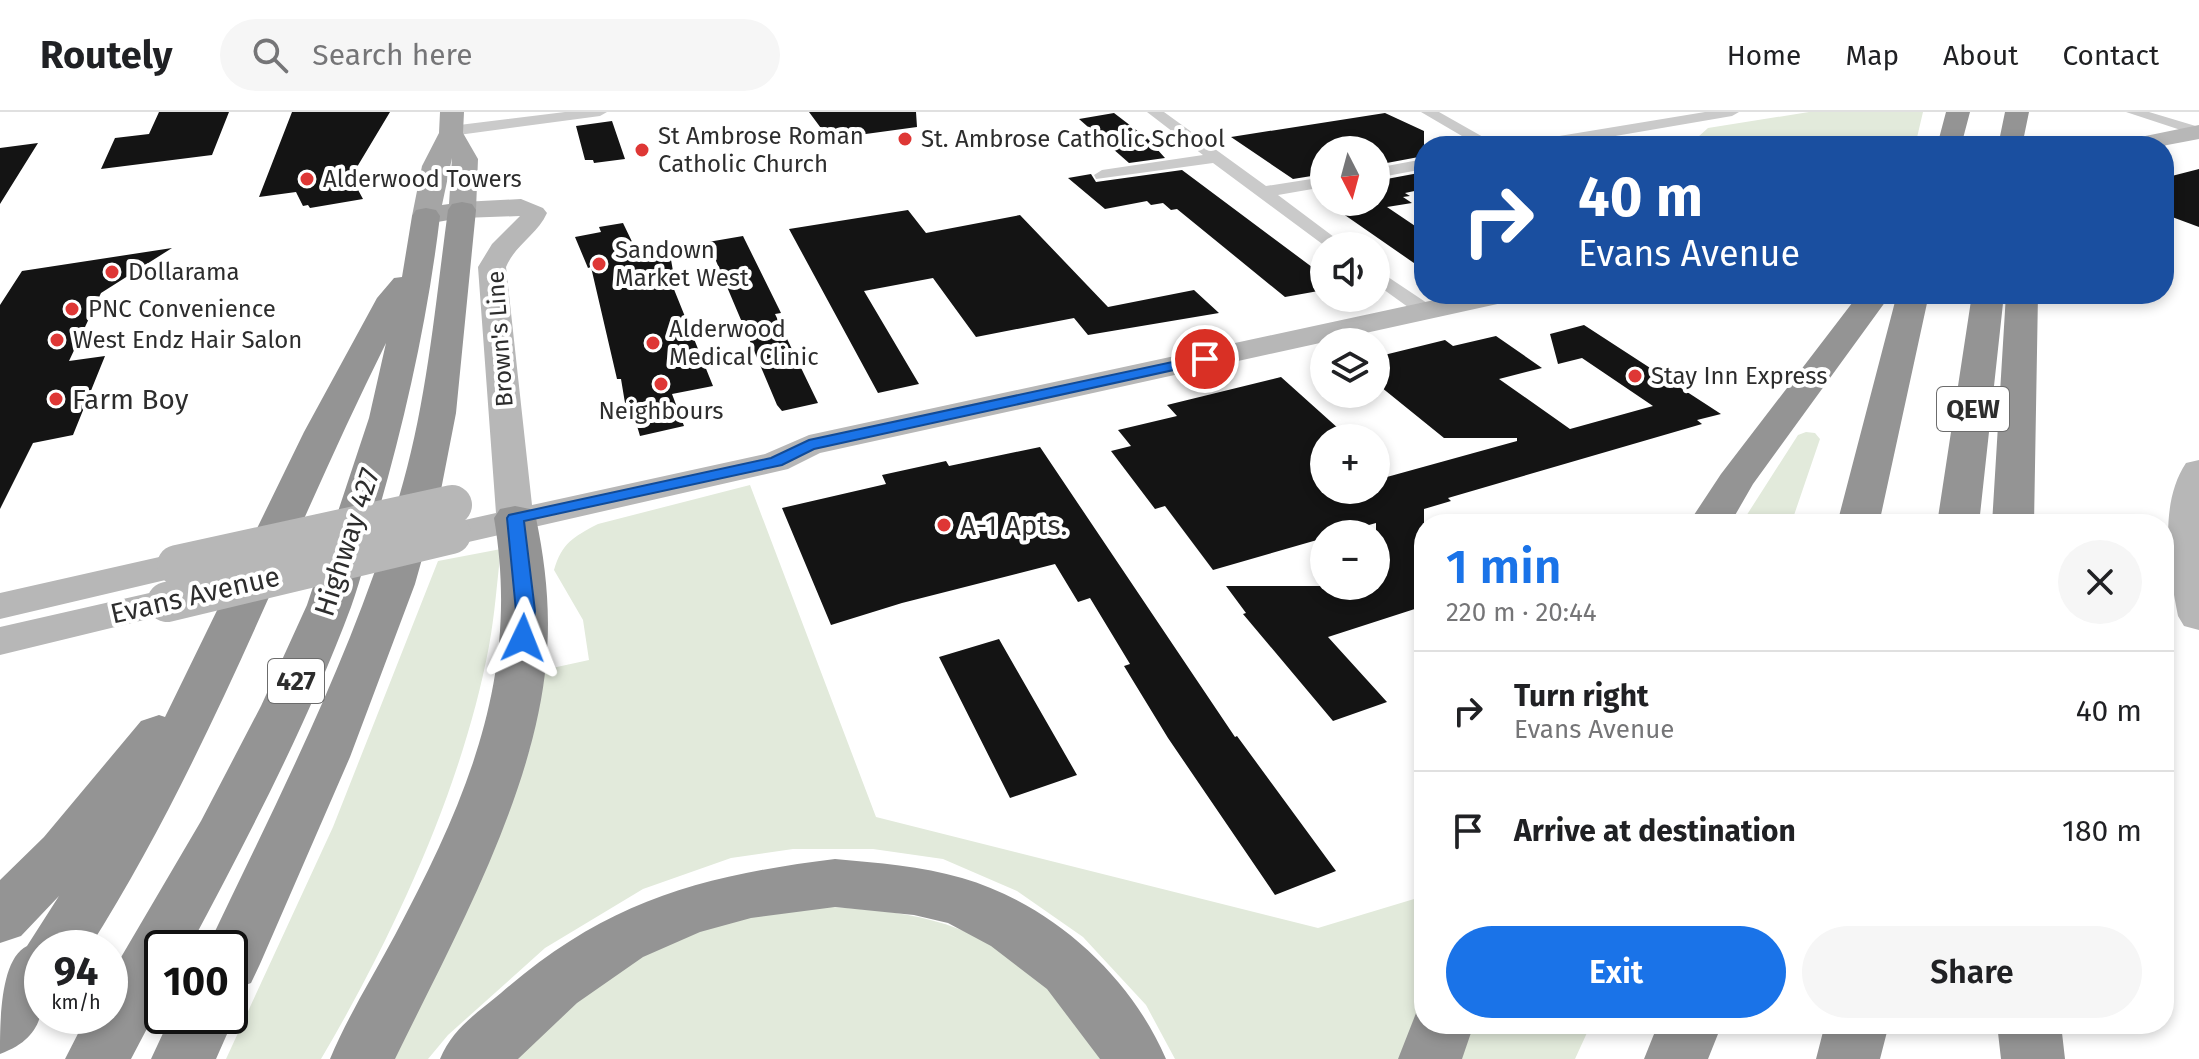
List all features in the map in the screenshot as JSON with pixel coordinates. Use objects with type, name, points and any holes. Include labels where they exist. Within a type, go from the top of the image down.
[{"type":"highway","points":[[1952,136],[1958,112]]},
{"type":"highway","points":[[2012,136],[2017,112]]},
{"type":"highway","name":"Highway 427","points":[[97,1059],[220,837],[286,706],[329,605],[387,418],[418,272],[449,217]]},
{"type":"highway","name":"Highway 427","points":[[245,930],[324,757],[393,584],[420,495],[438,413],[449,217]]},
{"type":"highway","points":[[68,930],[98,885],[175,748],[323,432],[393,298],[418,272]]},
{"type":"highway","points":[[1715,514],[1735,482],[1868,304]]},
{"type":"highway","points":[[1860,514],[1911,304]]},
{"type":"highway","name":"QEW","points":[[1959,514],[1987,304]]},
{"type":"highway","points":[[2013,514],[2022,304]]},
{"type":"highway","points":[[362,1059],[442,900],[492,781],[517,693],[526,611],[514,505]]},
{"type":"highway","points":[[0,918],[64,853],[227,642]]},
{"type":"highway","points":[[472,1059],[555,984],[622,939],[689,910],[751,894],[835,883],[914,891],[961,902],[1012,928],[1068,970],[1118,1029],[1134,1059]]},
{"type":"highway","points":[[0,1025],[24,992]]},
{"type":"highway","points":[[183,1059],[195,1034]]},
{"type":"highway","points":[[1430,1059],[1439,1034]]},
{"type":"highway","points":[[1676,1059],[1686,1034]]},
{"type":"highway","points":[[1848,1059],[1854,1034]]},
{"type":"highway","points":[[2030,1034],[2033,1059]]},
{"type":"main road","points":[[449,217],[435,166],[452,125]]},
{"type":"main road","points":[[449,217],[465,159],[452,125]]},
{"type":"main road","points":[[2174,140],[2199,136]]},
{"type":"main road","points":[[2174,150],[2199,136]]},
{"type":"main road","name":"Brown's Line","points":[[449,217],[512,206],[526,207],[534,213],[530,223],[498,251],[492,267],[514,505]]},
{"type":"main road","name":"Evans Avenue","points":[[0,641],[172,584],[514,505],[776,462],[809,445],[1457,304]]},
{"type":"main road","points":[[2199,471],[2188,504],[2186,540],[2199,616]]},
{"type":"main road","name":"Evans Avenue","points":[[0,606],[172,584]]},
{"type":"street","points":[[452,125],[600,112]]},
{"type":"street","points":[[1154,112],[1318,232]]},
{"type":"street","points":[[1428,112],[1472,136]]},
{"type":"street","points":[[1588,136],[1698,114],[1732,112]]},
{"type":"street","points":[[2133,112],[2199,136]]},
{"type":"street","points":[[1623,130],[1635,136]]},
{"type":"street","points":[[1102,175],[1215,158]]},
{"type":"street","points":[[1390,170],[1414,166]]},
{"type":"street","points":[[1263,192],[1310,184]]},
{"type":"street","points":[[1390,285],[1414,302]]},
{"type":"street","points":[[1416,304],[1426,311]]},
{"type":"green space","points":[[1809,112],[1923,112],[1917,136],[1699,136],[1708,128]]},
{"type":"green space","points":[[1815,433],[1820,439],[1794,514],[1747,514],[1798,435]]},
{"type":"green space","points":[[750,485],[876,817],[1318,928],[1414,899],[1414,1034],[1586,1034],[1575,1059],[1175,1059],[1146,1005],[1083,937],[1017,891],[943,859],[873,849],[793,849],[731,858],[643,889],[545,948],[448,1035],[428,1059],[387,1059],[496,840],[530,748],[543,670],[589,660],[583,620],[554,570],[565,547],[575,537],[598,524]]},
{"type":"green space","points":[[501,549],[489,646],[477,699],[462,752],[422,859],[374,963],[321,1059],[226,1059],[238,1034],[248,1034],[248,1011],[333,827],[438,561]]},
{"type":"green space","points":[[811,906],[903,914],[932,920],[986,941],[1012,957],[1047,987],[1103,1059],[508,1059],[593,988],[665,945],[720,924]]},
{"type":"building","points":[[159,112],[229,112],[212,155],[101,169],[115,138],[149,134]]},
{"type":"building","points":[[292,112],[390,112],[351,177],[363,199],[310,208],[303,206],[296,192],[259,197]]},
{"type":"building","points":[[809,112],[916,112],[917,127],[829,139]]},
{"type":"building","points":[[1114,113],[1148,139],[1165,158],[1129,163],[1079,119]]},
{"type":"building","points":[[1385,113],[1424,131],[1424,136],[1414,136],[1414,158],[1390,162],[1390,136],[1310,136],[1310,176],[1293,179],[1231,137]]},
{"type":"building","points":[[612,121],[625,159],[594,163],[593,160],[585,160],[576,126]]},
{"type":"building","points":[[38,143],[0,204],[0,148]]},
{"type":"building","points":[[2199,169],[2199,227],[2174,218],[2174,175]]},
{"type":"building","points":[[1182,170],[1310,266],[1310,293],[1285,297],[1177,209],[1171,210],[1163,203],[1151,205],[1147,201],[1105,209],[1068,178],[1091,174],[1096,182]]},
{"type":"building","points":[[1414,174],[1414,191],[1405,193],[1410,196],[1403,197],[1412,203],[1390,207],[1390,178]]},
{"type":"building","points":[[1390,209],[1414,225],[1414,263],[1390,246],[1390,232],[1369,232],[1346,216],[1390,216]]},
{"type":"building","points":[[908,210],[926,233],[1020,215],[1108,307],[1194,290],[1219,313],[1088,335],[1074,318],[976,337],[933,278],[864,291],[919,384],[878,393],[789,229]]},
{"type":"building","points":[[623,223],[636,250],[661,246],[662,249],[669,248],[674,277],[669,277],[713,386],[672,394],[684,426],[640,436],[630,402],[625,403],[621,379],[617,379],[591,267],[588,268],[575,237],[601,232],[599,227]]},
{"type":"building","points":[[743,236],[781,313],[775,314],[818,403],[782,411],[777,405],[708,242]]},
{"type":"building","points":[[172,248],[101,293],[69,361],[105,356],[73,435],[33,443],[0,509],[0,305],[22,271]]},
{"type":"building","points":[[1584,325],[1721,414],[1697,420],[1702,424],[1448,498],[1451,501],[1424,509],[1424,514],[1414,514],[1414,609],[1328,637],[1387,702],[1333,721],[1243,614],[1246,613],[1226,586],[1310,586],[1310,600],[1390,600],[1390,520],[1310,520],[1310,542],[1213,570],[1165,506],[1155,509],[1111,451],[1131,446],[1118,430],[1177,416],[1167,405],[1281,377],[1310,403],[1310,408],[1316,408],[1333,424],[1310,424],[1310,504],[1390,504],[1390,476],[1517,441],[1517,438],[1444,438],[1390,394],[1390,354],[1445,340],[1453,346],[1496,336],[1542,368],[1499,379],[1570,429],[1653,406],[1582,358],[1558,364],[1550,334]]},
{"type":"building","points":[[1040,447],[1235,737],[1336,871],[1275,895],[1168,738],[1124,666],[1130,664],[1090,598],[1078,602],[1055,564],[902,603],[831,625],[782,508],[886,484],[882,475],[946,461],[949,466]]},
{"type":"building","points":[[999,639],[1077,775],[1010,798],[939,657]]},
{"type":"place","name":"St. Ambrose Catholic School","points":[[905,139]]},
{"type":"place","name":"St Ambrose Roman Catholic Church","points":[[642,150]]},
{"type":"place","name":"Alderwood Towers","points":[[307,179]]},
{"type":"place","name":"Sandown Market West","points":[[599,264]]},
{"type":"place","name":"Dollarama","points":[[112,272]]},
{"type":"place","name":"PNC Convenience","points":[[72,309]]},
{"type":"place","name":"West Endz Hair Salon","points":[[57,340]]},
{"type":"place","name":"Alderwood Medical Clinic","points":[[653,343]]},
{"type":"place","name":"Stay Inn Express","points":[[1635,376]]},
{"type":"place","name":"Neighbours","points":[[661,384]]},
{"type":"place","name":"Farm Boy","points":[[56,399]]},
{"type":"place","name":"A-1 Apts.","points":[[944,525]]},
{"type":"route","points":[[523,638],[526,611],[515,518],[776,462],[809,445],[1205,359]]}]
